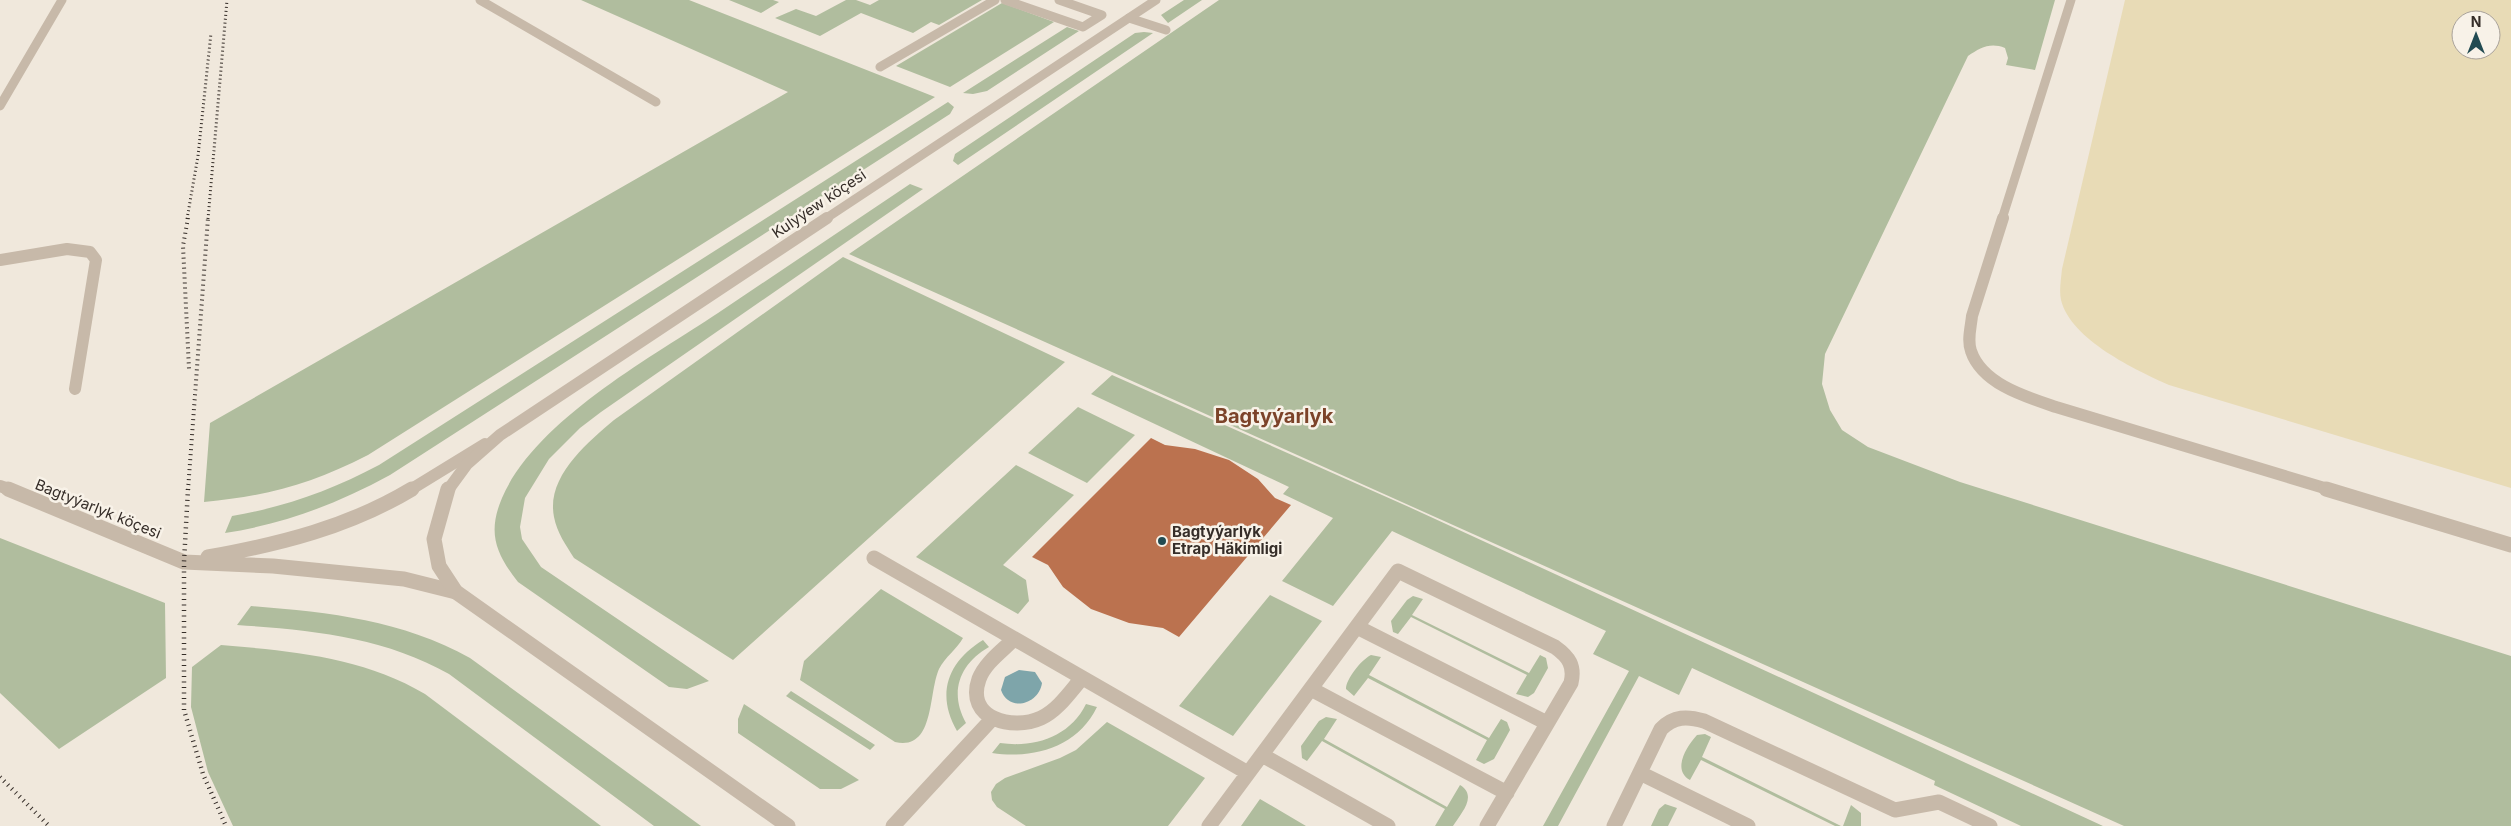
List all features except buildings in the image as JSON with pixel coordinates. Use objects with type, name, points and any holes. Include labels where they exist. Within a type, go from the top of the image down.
[{"type":"street","points":[[0,106],[62,0]]},
{"type":"street","points":[[480,0],[656,102]]},
{"type":"street","points":[[880,67],[995,0]]},
{"type":"street","points":[[1005,0],[1082,27],[1102,15],[1060,0]]},
{"type":"street","name":"Kulyýew köçesi","points":[[500,435],[1156,0]]},
{"type":"street","points":[[2071,0],[1972,316],[1969,335],[1971,350],[1979,366],[1997,381],[2021,393],[2068,411],[2511,546]]},
{"type":"street","points":[[1129,18],[1166,30]]},
{"type":"street","points":[[1092,21],[1113,28]]},
{"type":"street","points":[[0,260],[67,249],[90,252],[96,260],[75,389]]},
{"type":"street","points":[[184,562],[266,547],[344,522],[377,508],[500,435]]},
{"type":"street","points":[[456,592],[439,566],[434,539],[440,512],[450,487],[468,464],[500,435]]},
{"type":"street","name":"Bagtyýarlyk köçesi","points":[[0,486],[184,562]]},
{"type":"street","points":[[874,558],[1248,773]]},
{"type":"street","points":[[184,562],[273,566],[404,579],[456,592],[788,826]]},
{"type":"street","points":[[1209,826],[1398,571],[1555,647],[1565,654],[1572,663],[1574,673],[1571,683],[1487,826]]},
{"type":"street","points":[[1357,627],[1547,723]]},
{"type":"street","points":[[1014,639],[988,666],[979,680],[976,695],[981,708],[992,719],[1008,724],[1026,724],[1042,718],[1056,707],[1082,678]]},
{"type":"street","points":[[1311,689],[1506,793]]},
{"type":"street","points":[[1614,826],[1661,729],[1668,722],[1678,717],[1691,717],[1895,810],[1939,802],[1990,826]]},
{"type":"street","points":[[893,826],[992,719]]},
{"type":"street","points":[[1262,755],[1388,826]]},
{"type":"street","points":[[1640,773],[1748,826]]},
{"type":"green space","points":[[581,0],[689,0],[935,97],[368,455],[327,474],[289,487],[249,496],[204,502],[210,423],[788,92]]},
{"type":"green space","points":[[729,0],[773,0],[779,2],[761,13]]},
{"type":"green space","points":[[846,0],[856,0],[870,5],[879,0],[982,0],[939,25],[931,22],[913,33],[861,13],[820,36],[775,18],[796,9],[816,16]]},
{"type":"green space","points":[[1184,0],[1202,0],[1168,23],[1161,15]]},
{"type":"green space","points":[[1219,0],[2055,0],[2035,70],[2006,65],[2008,58],[2005,48],[2000,46],[1985,47],[1968,56],[1825,354],[1822,384],[1830,410],[1842,430],[1868,447],[1960,482],[2511,656],[2511,826],[2124,826],[849,254]]},
{"type":"green space","points":[[1002,3],[1054,22],[950,87],[896,66]]},
{"type":"green space","points":[[1067,27],[1079,31],[987,91],[973,94],[963,93]]},
{"type":"green space","points":[[1135,33],[1153,33],[958,165],[953,161],[955,154]]},
{"type":"green space","points":[[948,102],[954,107],[950,114],[390,475],[310,512],[268,524],[225,533],[232,516],[271,508],[308,497],[379,465]]},
{"type":"green space","points":[[910,184],[923,189],[580,428],[549,459],[525,498],[520,527],[522,539],[541,567],[709,681],[687,689],[669,687],[518,582],[499,552],[496,543],[495,522],[502,498],[518,470],[540,443],[567,417],[628,371]]},
{"type":"green space","points":[[843,257],[1065,362],[733,660],[574,558],[555,523],[553,502],[556,488],[562,475],[581,450],[614,420]]},
{"type":"green space","points":[[1112,375],[1409,507],[2103,826],[2021,826],[1934,785],[1935,781],[1692,668],[1679,695],[1639,676],[1558,826],[1543,826],[1629,671],[1593,654],[1606,631],[1392,531],[1333,606],[1282,581],[1333,518],[1283,494],[1289,487],[1091,394]]},
{"type":"green space","points":[[1078,407],[1135,435],[1087,483],[1028,453]]},
{"type":"green space","points":[[1016,465],[1074,495],[1003,565],[1026,580],[1029,601],[1018,614],[916,557]]},
{"type":"green space","points":[[0,538],[165,603],[166,678],[59,749],[0,693]]},
{"type":"green space","points":[[881,589],[963,638],[939,669],[924,729],[917,738],[908,742],[895,742],[800,680],[804,661]]},
{"type":"green space","points":[[1270,595],[1322,621],[1233,736],[1179,706]]},
{"type":"green space","points":[[1413,596],[1423,599],[1412,615],[1529,673],[1540,655],[1546,658],[1548,668],[1534,693],[1528,697],[1516,694],[1527,675],[1411,617],[1398,634],[1393,632],[1391,621],[1407,600]]},
{"type":"green space","points":[[251,606],[308,611],[364,620],[391,626],[444,645],[470,658],[701,826],[654,826],[449,674],[424,661],[399,651],[346,638],[319,633],[237,625]]},
{"type":"green space","points":[[983,640],[989,647],[970,662],[960,680],[958,701],[966,723],[957,731],[947,705],[949,680],[953,669],[961,658]]},
{"type":"green space","points":[[221,645],[300,653],[326,658],[377,672],[401,682],[425,694],[601,826],[233,826],[208,772],[191,707],[192,667]]},
{"type":"green space","points":[[1371,655],[1381,657],[1369,675],[1489,738],[1501,719],[1507,722],[1510,730],[1494,759],[1484,764],[1476,760],[1487,740],[1368,678],[1354,696],[1346,689],[1348,680],[1359,665]]},
{"type":"green space","points":[[791,691],[875,745],[870,750],[786,696]]},
{"type":"green space","points":[[744,704],[859,780],[841,789],[820,789],[738,733],[738,719]]},
{"type":"green space","points":[[1086,704],[1097,707],[1078,732],[1066,741],[1038,752],[1023,754],[992,753],[1000,743],[1026,744],[1050,738],[1071,725]]},
{"type":"green space","points":[[1326,717],[1337,719],[1324,739],[1447,807],[1460,785],[1465,789],[1468,799],[1453,826],[1435,826],[1445,809],[1322,741],[1307,761],[1302,758],[1301,746],[1319,721]]},
{"type":"green space","points":[[1107,722],[1205,778],[1168,826],[1026,826],[997,807],[992,800],[991,792],[996,784],[1005,778],[1060,758],[1076,750]]},
{"type":"green space","points":[[1705,734],[1711,737],[1702,757],[1841,826],[1835,826],[1701,760],[1690,780],[1682,770],[1683,758],[1697,735]]},
{"type":"green space","points":[[1260,799],[1306,826],[1241,826]]},
{"type":"green space","points":[[1665,804],[1677,808],[1668,826],[1651,826],[1659,809]]},
{"type":"green space","points":[[1851,805],[1861,813],[1861,826],[1843,826]]},
{"type":"sand","points":[[2125,0],[2511,0],[2511,488],[2169,385],[2155,379],[2106,352],[2077,328],[2067,315],[2061,300],[2062,269]]},
{"type":"water","points":[[1019,670],[1035,672],[1042,683],[1040,690],[1030,701],[1023,703],[1010,702],[1001,690],[1005,677]]},
{"type":"railway","points":[[208,219],[227,0]]},
{"type":"railway","points":[[187,219],[198,156],[211,33]]},
{"type":"railway","points":[[188,218],[183,246],[189,369]]},
{"type":"railway","points":[[188,490],[208,218]]},
{"type":"railway","points":[[188,489],[184,562],[184,710],[203,774],[226,826]]},
{"type":"railway","points":[[0,777],[49,826]]},
{"type":"place","name":"Bagtyýarlyk Etrap Häkimligi","points":[[1162,541]]},
{"type":"district","name":"Bagtyýarlyk","points":[[1274,416]]}]
